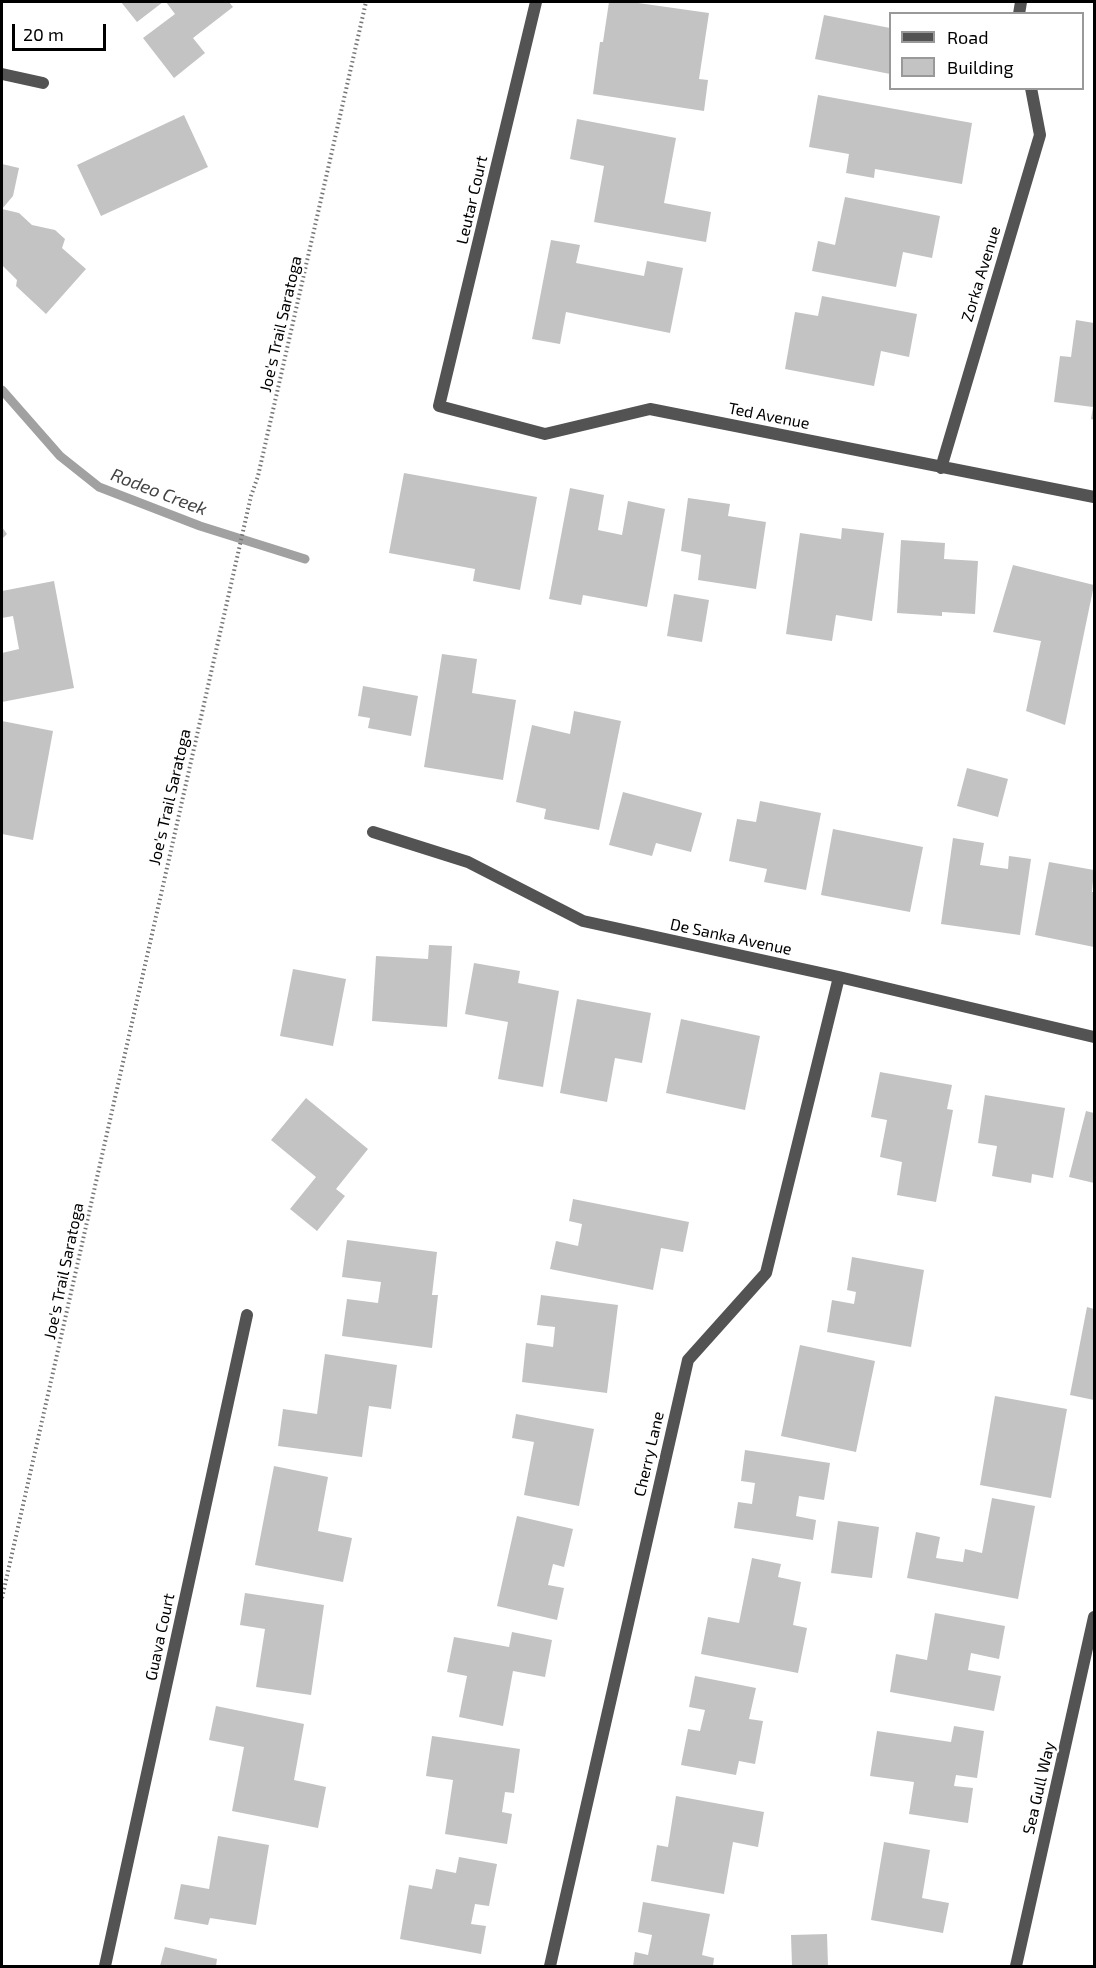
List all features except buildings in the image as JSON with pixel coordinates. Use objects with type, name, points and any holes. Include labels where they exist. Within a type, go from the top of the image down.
[{"type":"street","name":"Leutar Court","points":[[440,406],[536,2]]},
{"type":"street","points":[[2,74],[43,83]]},
{"type":"street","name":"Zorka Avenue","points":[[941,468],[1040,135],[1031,90]]},
{"type":"street","name":"Ted Avenue","points":[[440,406],[545,434],[650,410],[1095,497]]},
{"type":"street","name":"De Sanka Avenue","points":[[373,832],[468,862],[583,921],[839,977],[1095,1037]]},
{"type":"street","name":"Cherry Lane","points":[[550,1966],[688,1360],[766,1273],[839,977]]},
{"type":"street","name":"Guava Court","points":[[105,1966],[247,1315]]},
{"type":"street","name":"Sea Gull Way","points":[[1016,1966],[1095,1617]]},
{"type":"path","name":"Joe's Trail Saratoga","points":[[2,1598],[251,496],[261,465],[366,2]]},
{"type":"waterway","name":"Rodeo Creek","points":[[2,390],[60,456],[99,487],[200,526],[305,559]]}]
